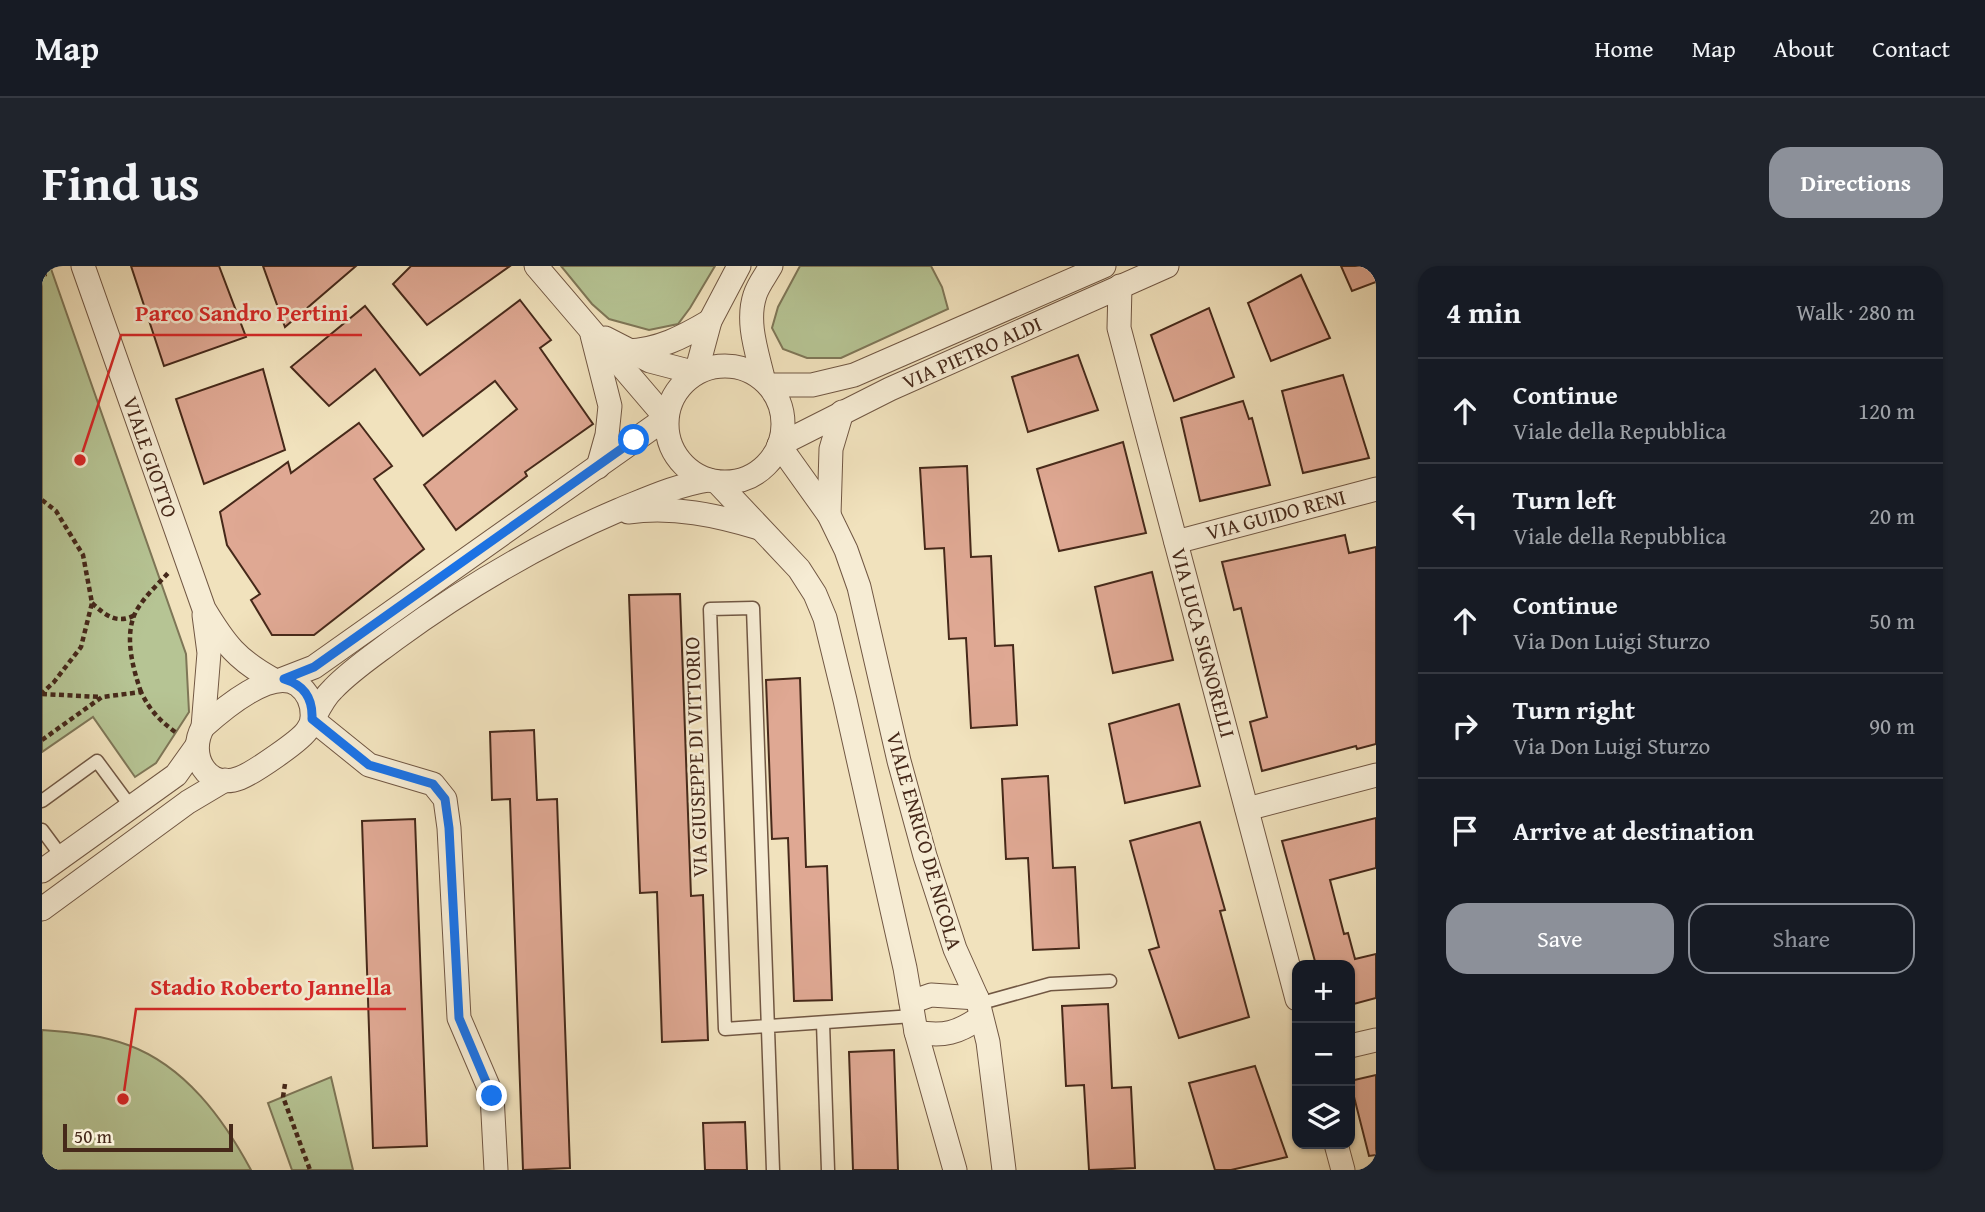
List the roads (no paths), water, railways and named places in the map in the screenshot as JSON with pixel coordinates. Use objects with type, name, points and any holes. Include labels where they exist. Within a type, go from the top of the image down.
[{"type":"street","name":"VIALE GIOTTO","points":[[83,266],[204,609],[226,644],[251,668],[279,680],[294,682],[303,689],[313,708],[312,719]]},
{"type":"street","points":[[536,266],[666,418]]},
{"type":"street","points":[[696,373],[710,321],[739,266]]},
{"type":"street","points":[[199,737],[200,763],[204,769],[225,780],[240,778],[300,738],[308,730],[331,690],[427,616],[534,550],[682,484],[733,482],[748,478],[766,464],[779,445],[783,420],[776,396],[766,382],[754,344],[752,312],[755,295],[771,266]]},
{"type":"street","name":"VIA PIETRO ALDI","points":[[766,382],[812,385],[854,375],[1081,271],[1104,266]]},
{"type":"street","name":"VIA PIETRO ALDI","points":[[779,445],[842,412],[1167,266]]},
{"type":"street","name":"VIA LUCA SIGNORELLI","points":[[1120,286],[1119,328],[1292,980]]},
{"type":"street","points":[[627,351],[668,344],[710,321]]},
{"type":"street","points":[[590,329],[650,361],[696,373]]},
{"type":"street","points":[[590,329],[610,407],[607,435],[598,467]]},
{"type":"street","points":[[713,481],[691,471],[676,457],[668,438],[668,407],[679,387],[696,373],[721,365],[734,366],[766,382]]},
{"type":"street","name":"VIALE ENRICO DE NICOLA","points":[[829,515],[828,478],[831,449],[842,412]]},
{"type":"street","points":[[42,871],[176,775],[199,737],[262,684],[314,667],[666,418]]},
{"type":"street","name":"VIALE ENRICO DE NICOLA","points":[[779,445],[829,515],[846,550],[859,587],[899,761],[925,856],[955,949],[979,1006],[988,1042],[1004,1170]]},
{"type":"street","name":"VIALE ENRICO DE NICOLA","points":[[713,481],[799,569],[815,594],[825,618],[913,1017],[955,1170]]},
{"type":"street","name":"VIA GUIDO RENI","points":[[1176,542],[1376,489]]},
{"type":"street","points":[[608,515],[642,510],[690,511],[760,528]]},
{"type":"street","name":"VIALE GIOTTO","points":[[199,737],[209,653],[204,609]]},
{"type":"street","points":[[312,719],[369,765],[433,784],[445,799],[449,828],[459,1018],[492,1096],[496,1170]]},
{"type":"street","points":[[1247,809],[1376,775]]},
{"type":"street","points":[[42,909],[188,802],[225,780]]},
{"type":"street","points":[[931,995],[979,1006],[964,1029],[937,1036],[913,1017],[931,995]]},
{"type":"street","points":[[1355,1045],[1376,1040]]},
{"type":"street","points":[[1337,1149],[1343,1170]]},
{"type":"lane","name":"VIA GIUSEPPE DI VITTORIO","points":[[773,1170],[768,1028],[753,608],[710,609],[725,1029],[768,1028],[913,1017]]},
{"type":"lane","points":[[42,801],[97,761],[131,807]]},
{"type":"lane","points":[[42,830],[62,857]]},
{"type":"lane","points":[[979,1006],[1050,984],[1110,981]]},
{"type":"lane","points":[[823,1023],[828,1170]]},
{"type":"place","name":"Parco Sandro Pertini","points":[[80,460]]},
{"type":"place","name":"Stadio Roberto Jannella","points":[[123,1099]]}]
